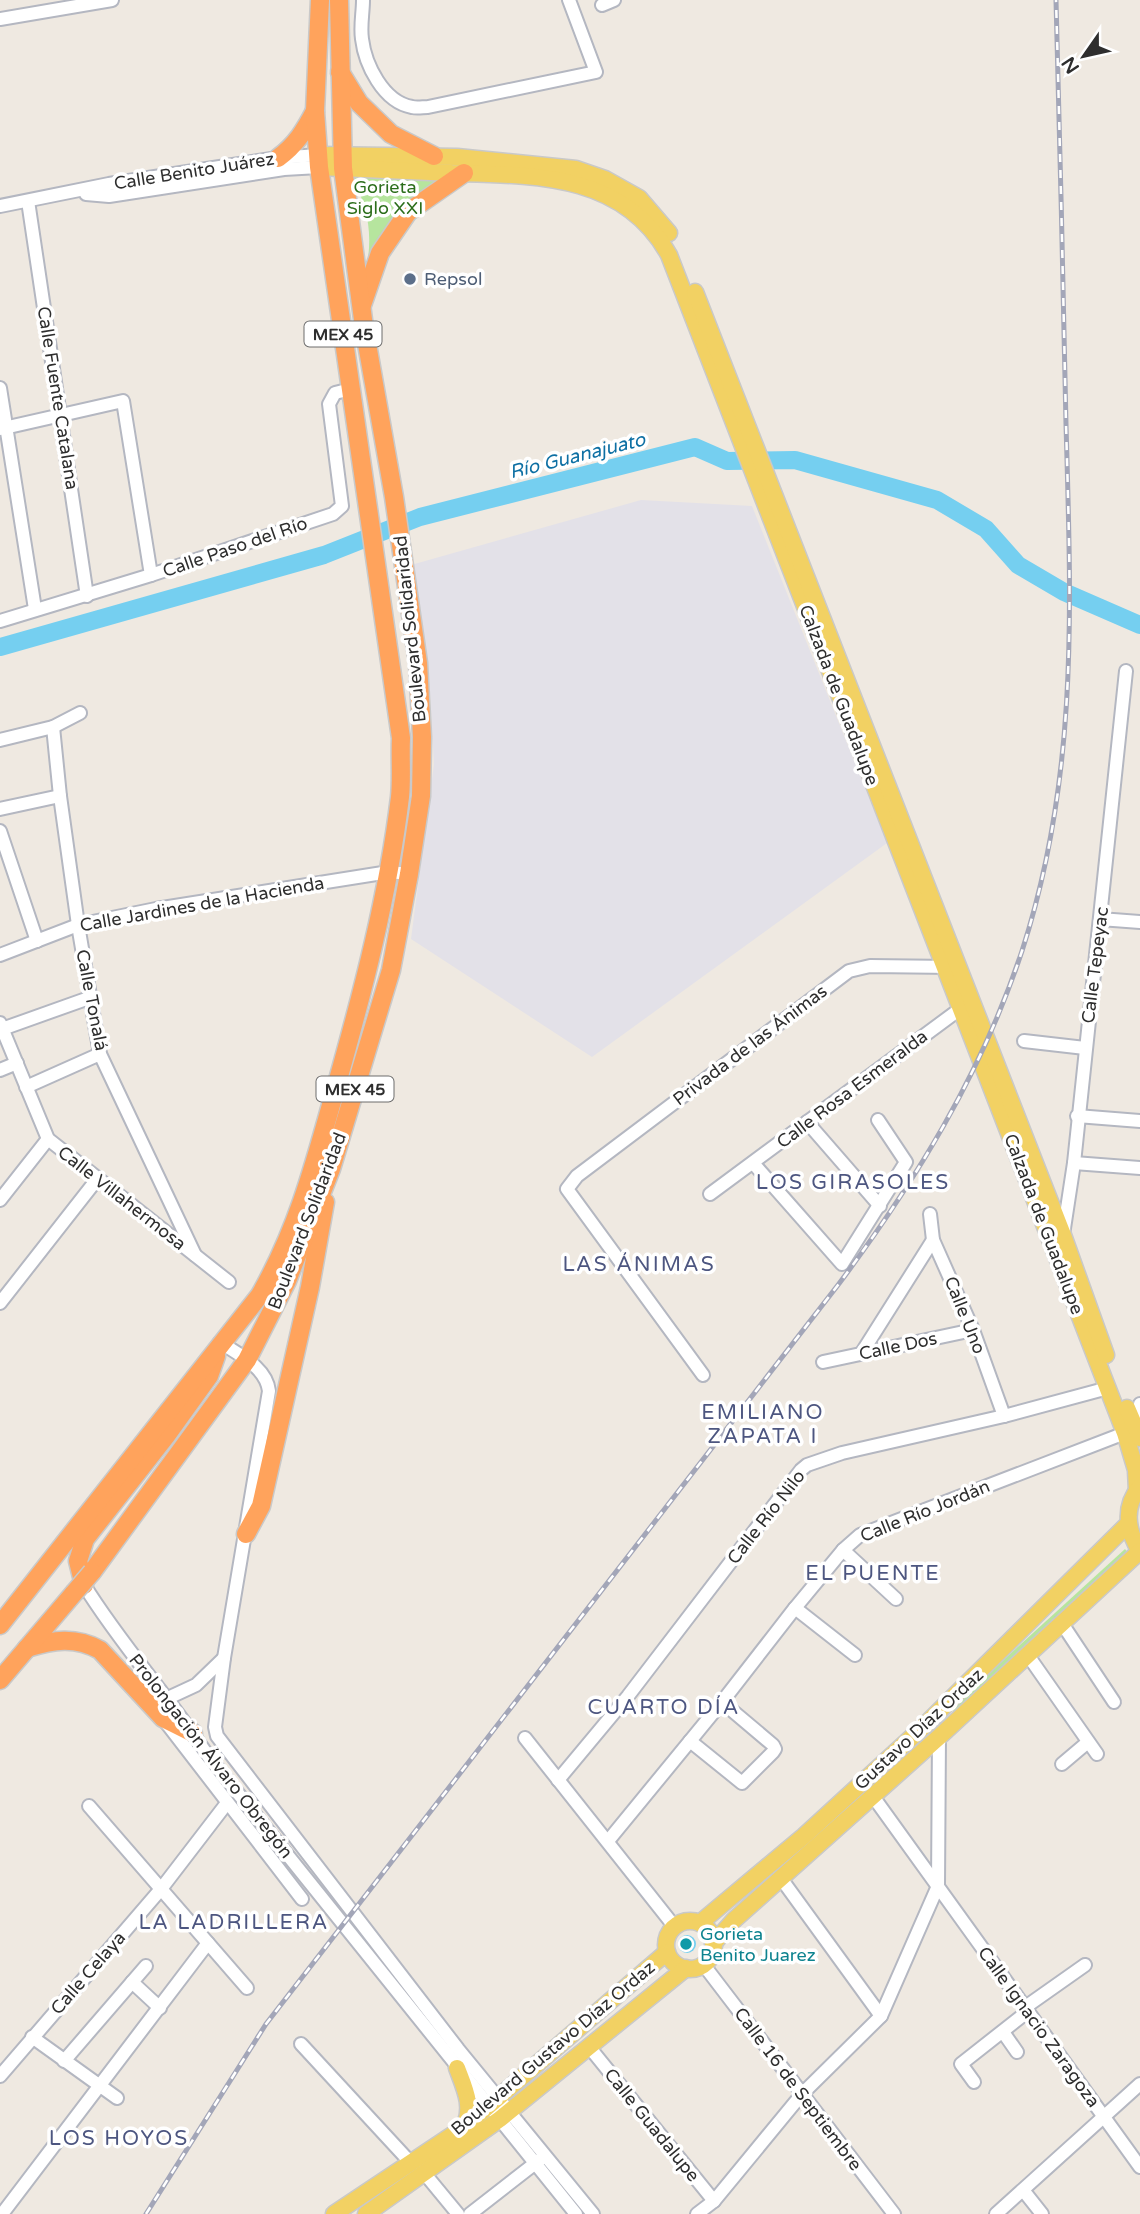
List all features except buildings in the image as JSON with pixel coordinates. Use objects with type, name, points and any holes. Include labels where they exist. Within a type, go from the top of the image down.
[{"type":"highway","name":"Boulevard Solidaridad","points":[[0,1625],[220,1342],[260,1295],[284,1252],[296,1222],[368,972],[390,872],[400,793],[401,738],[319,161],[315,111],[320,0]]},
{"type":"highway","name":"Boulevard Solidaridad","points":[[0,1680],[83,1583],[247,1360],[287,1281],[331,1169],[391,970],[421,796],[422,737],[418,663],[402,543],[361,308],[342,161],[339,0]]},
{"type":"highway","points":[[339,71],[359,103],[391,134],[434,156]]},
{"type":"highway","points":[[278,158],[292,148],[315,111]]},
{"type":"highway","points":[[361,308],[380,253],[408,212],[464,173]]},
{"type":"highway","points":[[246,1534],[261,1506],[310,1287],[331,1169]]},
{"type":"highway","points":[[83,1583],[78,1561],[85,1539],[166,1436],[209,1376],[220,1342]]},
{"type":"highway","points":[[27,1648],[63,1640],[88,1643],[100,1650],[163,1718],[193,1733]]},
{"type":"main road","name":"Calzada de Guadalupe","points":[[319,161],[434,156],[576,169],[605,179],[639,198],[665,226],[679,251],[743,429],[951,967],[1063,1234],[1134,1435],[1138,1489]]},
{"type":"main road","name":"Calzada de Guadalupe","points":[[342,161],[464,173],[531,175],[578,184],[619,201],[653,229],[669,255],[743,429]]},
{"type":"main road","name":"Calzada de Guadalupe","points":[[951,967],[960,1009],[1108,1388],[1134,1435]]},
{"type":"main road","points":[[1138,1489],[1129,1507],[1128,1524],[1140,1551]]},
{"type":"main road","name":"Gustavo Díaz Ordaz","points":[[700,1923],[804,1836],[924,1726],[1128,1524]]},
{"type":"main road","name":"Gustavo Díaz Ordaz","points":[[713,1944],[726,1927],[780,1877],[939,1737],[1060,1622],[1140,1551]]},
{"type":"main road","points":[[687,1921],[700,1923],[709,1932],[713,1944],[709,1959],[703,1964],[686,1968],[674,1963],[667,1952],[667,1938],[674,1926],[687,1921]]},
{"type":"main road","name":"Boulevard Gustavo Díaz Ordaz","points":[[334,2214],[463,2127],[667,1952]]},
{"type":"main road","name":"Boulevard Gustavo Díaz Ordaz","points":[[366,2214],[505,2116],[686,1968]]},
{"type":"main road","points":[[457,2068],[469,2105],[468,2118],[463,2127]]},
{"type":"street","points":[[0,19],[112,0]]},
{"type":"street","points":[[363,0],[362,36],[366,57],[386,90],[400,103],[412,107],[428,107],[596,72],[569,0]]},
{"type":"street","name":"Calle Benito Juárez","points":[[0,206],[71,194],[109,184],[278,158],[319,161]]},
{"type":"street","name":"Calle Benito Juárez","points":[[71,194],[109,196],[284,169],[319,161]]},
{"type":"street","name":"Calle Fuente Catalana","points":[[27,201],[87,596]]},
{"type":"street","points":[[0,388],[3,428],[35,609]]},
{"type":"street","name":"Calle Paso del Río","points":[[0,621],[87,596],[332,514],[342,506],[329,404],[335,393],[351,389]]},
{"type":"street","points":[[3,428],[123,401],[151,575]]},
{"type":"street","name":"Calle Tepeyac","points":[[1058,1259],[1074,1163],[1126,671]]},
{"type":"street","points":[[0,740],[53,727],[79,713]]},
{"type":"street","name":"Calle Tonalá","points":[[53,727],[78,925],[100,1054],[195,1255]]},
{"type":"street","points":[[0,809],[60,796]]},
{"type":"street","points":[[0,831],[37,941]]},
{"type":"street","name":"Calle Jardines de la Hacienda","points":[[0,955],[78,925],[156,909],[390,872],[409,874]]},
{"type":"street","points":[[1100,919],[1140,922]]},
{"type":"street","name":"Privada de las Ánimas","points":[[703,1375],[567,1189],[577,1176],[849,971],[870,966],[951,967]]},
{"type":"street","points":[[1,1026],[89,998]]},
{"type":"street","name":"Calle Rosa Esmeralda","points":[[710,1194],[960,1009]]},
{"type":"street","name":"Calle Villahermosa","points":[[1,1026],[48,1139],[229,1282]]},
{"type":"street","points":[[1024,1041],[1085,1048]]},
{"type":"street","points":[[26,1087],[100,1054]]},
{"type":"street","points":[[0,1070],[17,1063]]},
{"type":"street","points":[[1077,1116],[1140,1121]]},
{"type":"street","points":[[753,1163],[842,1264],[906,1163],[878,1120]]},
{"type":"street","points":[[807,1122],[880,1206]]},
{"type":"street","points":[[0,1200],[48,1139]]},
{"type":"street","points":[[1074,1163],[1140,1168]]},
{"type":"street","points":[[0,1302],[98,1178]]},
{"type":"street","name":"Calle Uno","points":[[930,1214],[933,1240],[973,1330],[1004,1416]]},
{"type":"street","points":[[861,1353],[933,1240]]},
{"type":"street","name":"Calle Dos","points":[[823,1362],[973,1330]]},
{"type":"street","points":[[168,1698],[196,1685],[224,1658],[269,1391],[265,1376],[220,1342]]},
{"type":"street","name":"Calle Río Nilo","points":[[558,1780],[628,1696],[807,1465],[842,1453],[1004,1416],[1108,1388]]},
{"type":"street","points":[[1134,1435],[1140,1404]]},
{"type":"street","name":"Calle Río Jordán","points":[[608,1841],[795,1608],[843,1550],[860,1535],[1134,1435]]},
{"type":"street","points":[[843,1550],[896,1599]]},
{"type":"street","name":"Prolongación Álvaro Obregón","points":[[83,1583],[208,1756],[457,2068],[494,2102]]},
{"type":"street","points":[[795,1608],[855,1655]]},
{"type":"street","points":[[1060,1622],[1114,1702]]},
{"type":"street","points":[[1027,1654],[1097,1754]]},
{"type":"street","name":"Prolongación Álvaro Obregón","points":[[224,1658],[215,1727],[221,1743],[494,2102]]},
{"type":"street","points":[[690,1741],[742,1783],[773,1752],[773,1745],[722,1702]]},
{"type":"street","points":[[163,1718],[302,1899]]},
{"type":"street","points":[[697,2214],[714,2201],[802,2094],[881,2016],[938,1886],[939,1737]]},
{"type":"street","points":[[525,1738],[674,1926]]},
{"type":"street","points":[[1062,1764],[1088,1742]]},
{"type":"street","points":[[198,1766],[208,1756]]},
{"type":"street","name":"Calle Ignacio Zaragoza","points":[[872,1795],[1140,2167]]},
{"type":"street","name":"Calle Celaya","points":[[0,2076],[161,1889],[227,1803]]},
{"type":"street","points":[[89,1806],[247,1988]]},
{"type":"street","points":[[780,1877],[881,2016]]},
{"type":"street","points":[[2,2214],[208,1943]]},
{"type":"street","name":"Calle 16 de Septiembre","points":[[703,1964],[894,2214]]},
{"type":"street","points":[[974,2082],[961,2064],[1085,1965]]},
{"type":"street","points":[[64,2061],[146,1966]]},
{"type":"street","points":[[132,1983],[159,2008]]},
{"type":"street","points":[[1003,2032],[1017,2052]]},
{"type":"street","points":[[32,2037],[117,2098]]},
{"type":"street","points":[[301,2044],[410,2162]]},
{"type":"street","name":"Calle Guadalupe","points":[[590,2048],[714,2201]]},
{"type":"street","points":[[996,2214],[1140,2084]]},
{"type":"street","points":[[494,2102],[540,2160],[576,2214]]},
{"type":"street","points":[[470,2214],[540,2160]]},
{"type":"street","points":[[540,2160],[593,2214]]},
{"type":"street","points":[[425,2174],[458,2214]]},
{"type":"street","points":[[1023,2190],[1042,2214]]},
{"type":"shaded area","points":[[641,500],[752,506],[887,843],[592,1057],[411,939],[434,764],[429,676],[411,565]]},
{"type":"green space","name":"Gorieta Siglo XXI","points":[[353,177],[442,180],[411,200],[397,213],[368,259],[367,217]]},
{"type":"green space","points":[[1125,1549],[1128,1553],[954,1711],[951,1708]]},
{"type":"water","points":[[687,1935],[693,1938],[696,1944],[693,1950],[687,1953],[681,1950],[678,1944],[681,1938]]},
{"type":"waterway","name":"Río Guanajuato","points":[[0,647],[324,555],[420,517],[695,447],[727,461],[795,460],[937,500],[986,529],[1018,565],[1064,592],[1140,625]]},
{"type":"railway","points":[[146,2214],[266,2024],[866,1246],[944,1126],[987,1041],[1022,951],[1040,885],[1054,820],[1067,690],[1069,558],[1056,0]]},
{"type":"place","name":"Repsol","points":[[410,279]]},
{"type":"place","name":"Gorieta Benito Juarez","points":[[686,1944]]},
{"type":"district","name":"LOS GIRASOLES","points":[[853,1182]]},
{"type":"district","name":"LAS ÁNIMAS","points":[[639,1264]]},
{"type":"district","name":"EMILIANO ZAPATA I","points":[[763,1424]]},
{"type":"district","name":"EL PUENTE","points":[[873,1573]]},
{"type":"district","name":"CUARTO DÍA","points":[[664,1707]]},
{"type":"district","name":"LA LADRILLERA","points":[[234,1922]]},
{"type":"district","name":"LOS HOYOS","points":[[119,2138]]}]
